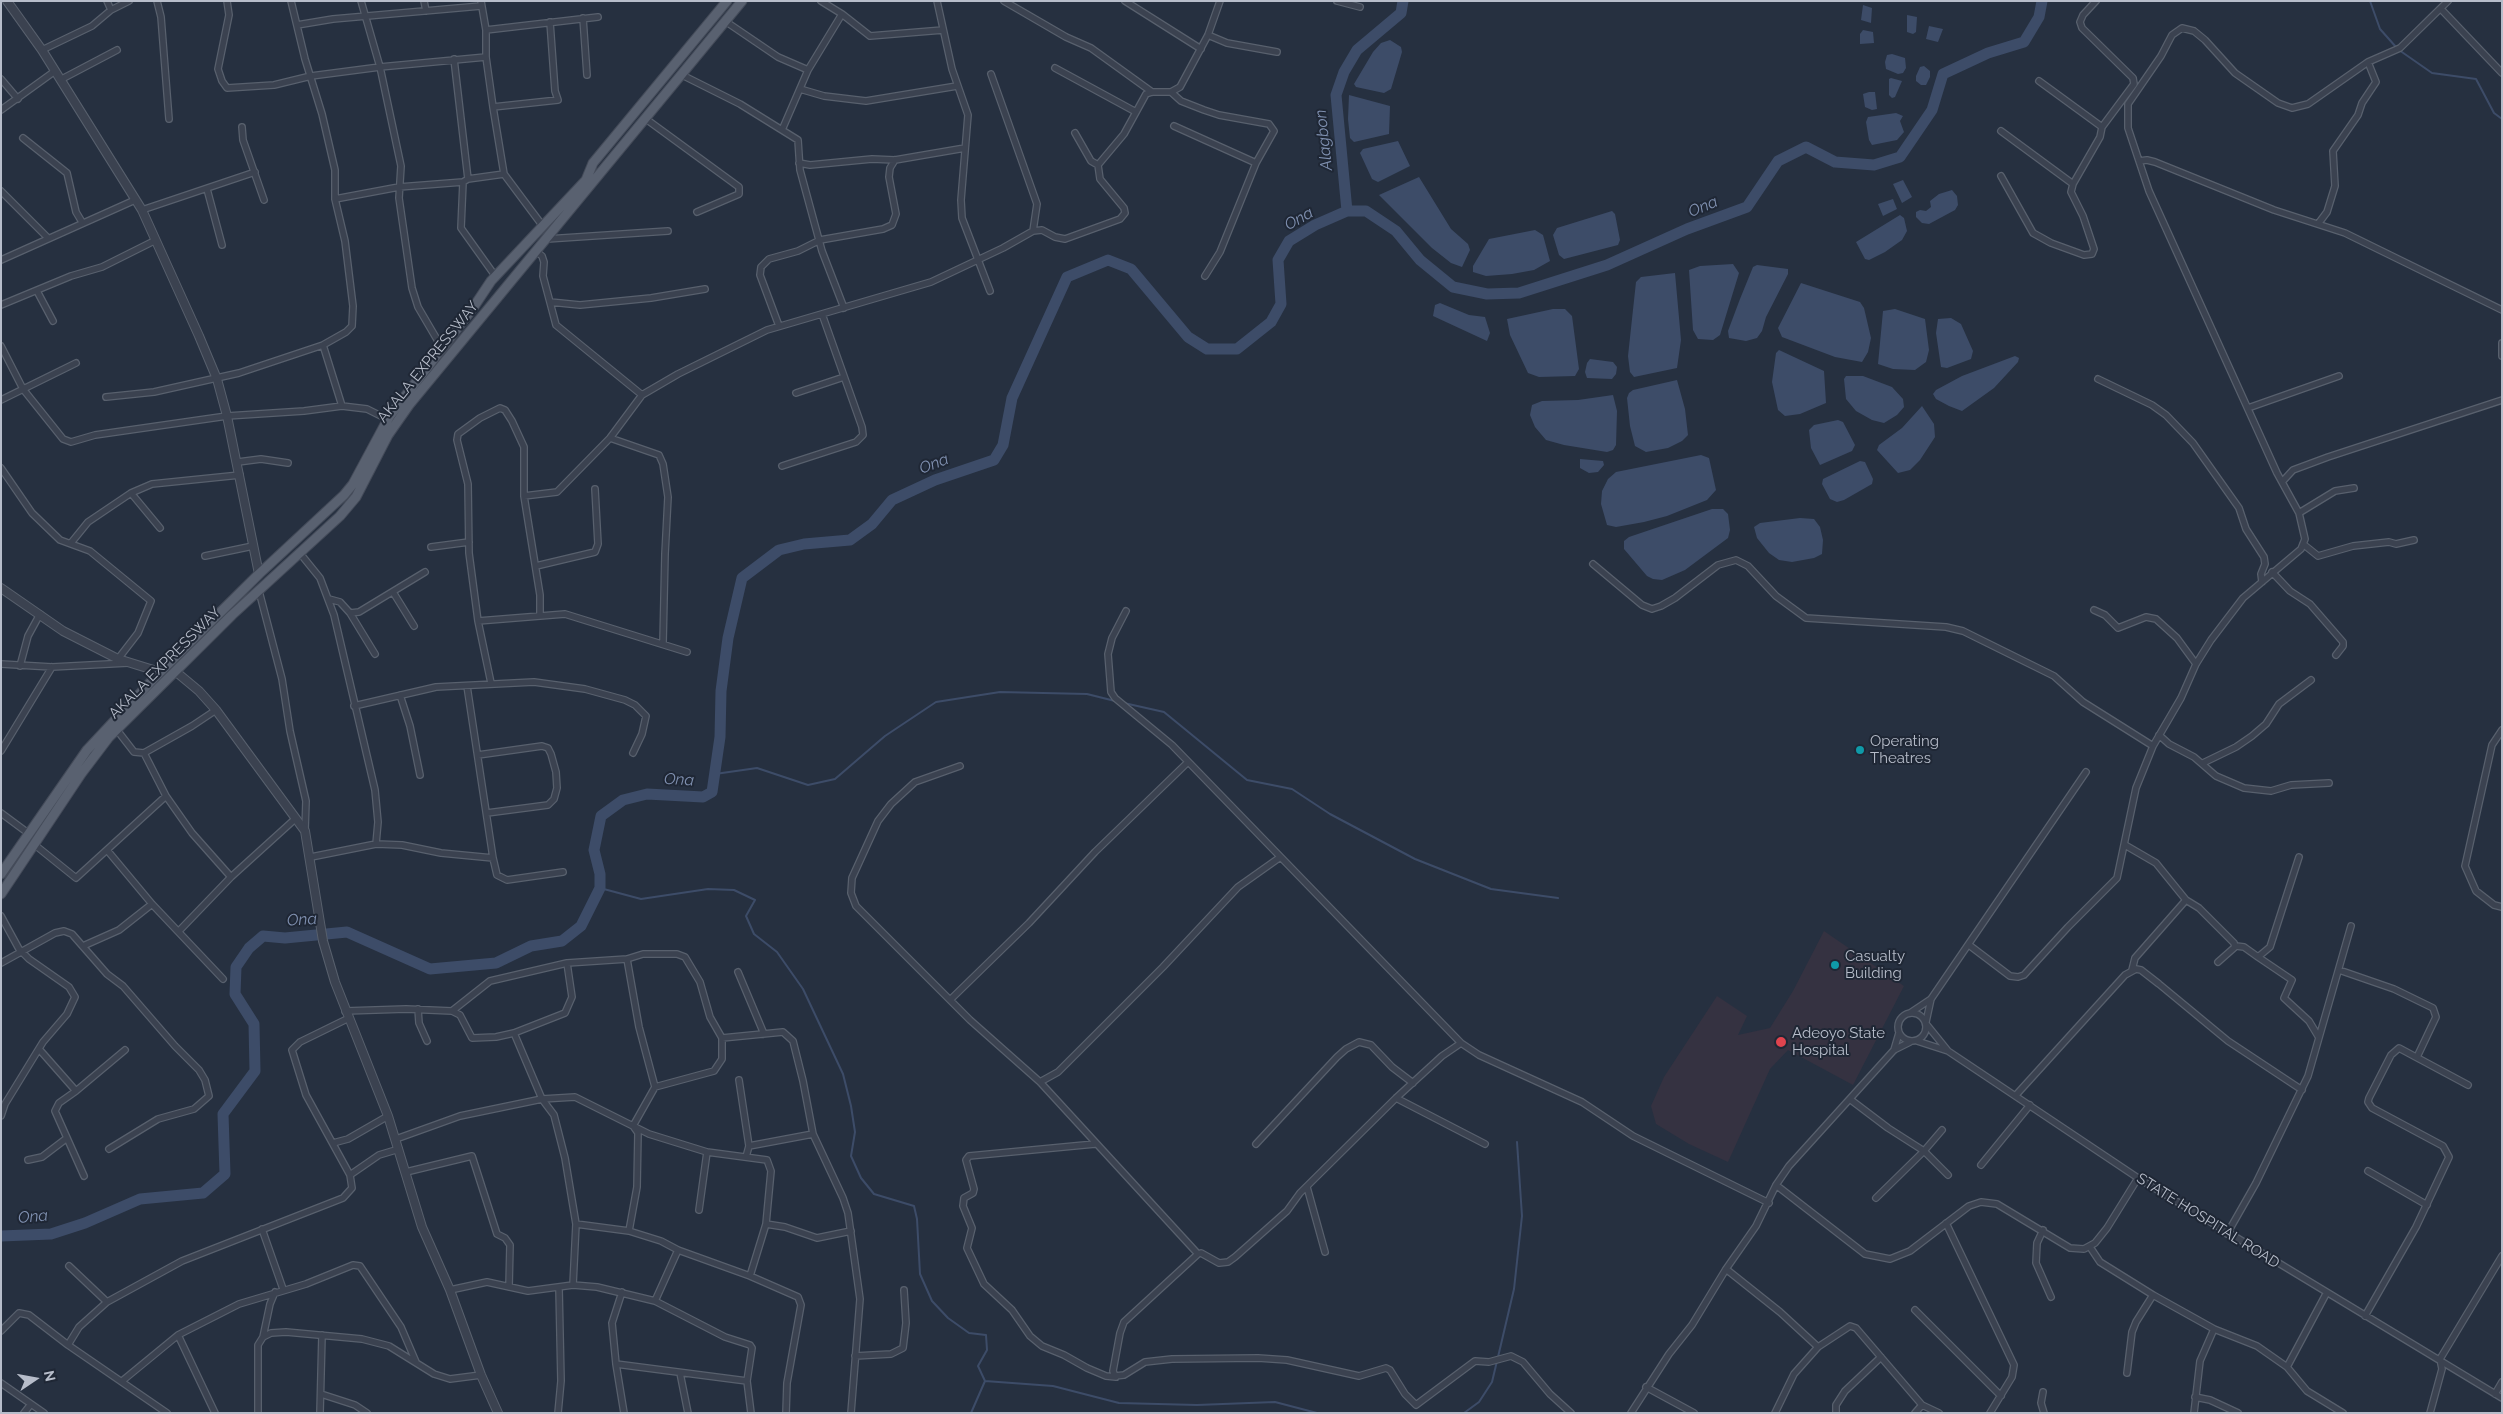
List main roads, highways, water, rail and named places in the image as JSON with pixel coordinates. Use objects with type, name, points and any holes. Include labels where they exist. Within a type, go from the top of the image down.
[{"type":"main road","name":"AKALA EXPRESSWAY","points":[[1,874],[73,768],[109,725],[259,574],[344,495],[353,484],[387,419],[474,308],[493,279],[586,180],[593,163],[727,1]]},
{"type":"main road","name":"AKALA EXPRESSWAY","points":[[1,894],[81,774],[117,730],[175,671],[299,552],[340,516],[356,497],[388,435],[401,416],[742,1]]},
{"type":"main road","points":[[513,257],[524,268]]},
{"type":"main road","points":[[493,279],[509,285]]},
{"type":"main road","points":[[73,768],[81,774]]},
{"type":"water","points":[[1863,5],[1872,8],[1871,23],[1861,20]]},
{"type":"water","points":[[1907,15],[1917,17],[1916,32],[1913,34],[1907,32]]},
{"type":"water","points":[[1929,26],[1943,29],[1938,42],[1926,39]]},
{"type":"water","points":[[1863,30],[1873,32],[1874,43],[1860,44],[1860,34]]},
{"type":"water","points":[[1390,40],[1401,47],[1402,52],[1391,89],[1384,93],[1356,87],[1354,84],[1373,52],[1381,43]]},
{"type":"water","points":[[1892,54],[1905,58],[1906,68],[1903,73],[1898,74],[1886,69],[1887,55]]},
{"type":"water","points":[[1924,66],[1930,71],[1930,77],[1926,85],[1921,85],[1916,81],[1916,76],[1920,67]]},
{"type":"water","points":[[1889,79],[1902,81],[1895,97],[1892,98],[1889,95]]},
{"type":"water","points":[[1875,92],[1877,109],[1872,110],[1865,107],[1863,94]]},
{"type":"water","points":[[1349,95],[1390,106],[1389,134],[1354,142],[1350,138],[1348,119]]},
{"type":"water","points":[[1896,113],[1903,116],[1900,121],[1904,132],[1897,140],[1872,145],[1869,140],[1866,122],[1868,117]]},
{"type":"water","points":[[1398,141],[1410,166],[1378,182],[1372,179],[1360,153],[1363,149]]},
{"type":"water","points":[[1419,177],[1451,229],[1468,244],[1470,250],[1462,267],[1451,263],[1432,248],[1379,195]]},
{"type":"water","points":[[1903,180],[1912,197],[1902,203],[1893,184]]},
{"type":"water","points":[[1952,190],[1957,196],[1958,205],[1955,210],[1929,224],[1922,223],[1916,217],[1916,212],[1920,210],[1926,211],[1931,207],[1930,201],[1939,194]]},
{"type":"water","points":[[1893,199],[1897,209],[1883,216],[1878,204]]},
{"type":"water","points":[[1612,211],[1615,214],[1620,240],[1618,245],[1564,259],[1559,255],[1553,235],[1557,228]]},
{"type":"water","points":[[1900,215],[1904,218],[1907,231],[1902,240],[1885,252],[1869,260],[1865,259],[1856,242]]},
{"type":"water","points":[[1535,230],[1543,235],[1550,261],[1534,270],[1512,274],[1486,276],[1473,272],[1473,266],[1489,239]]},
{"type":"water","points":[[1733,264],[1739,273],[1720,335],[1713,340],[1698,339],[1693,330],[1689,270],[1700,266]]},
{"type":"water","points":[[1757,265],[1788,269],[1788,274],[1757,338],[1746,341],[1729,338],[1728,331],[1740,299],[1753,267]]},
{"type":"water","points":[[1675,273],[1681,340],[1677,368],[1634,377],[1630,372],[1628,356],[1636,282],[1641,277]]},
{"type":"water","points":[[1801,283],[1860,302],[1864,308],[1871,338],[1868,352],[1862,362],[1835,357],[1782,337],[1778,328]]},
{"type":"water","points":[[1440,303],[1469,315],[1485,317],[1490,333],[1487,341],[1433,316],[1435,305]]},
{"type":"water","points":[[1553,309],[1565,309],[1572,316],[1579,369],[1575,376],[1539,377],[1528,373],[1510,335],[1507,319]]},
{"type":"water","points":[[1895,309],[1925,319],[1929,350],[1926,362],[1915,370],[1893,369],[1878,364],[1883,311]]},
{"type":"water","points":[[1951,318],[1961,324],[1973,351],[1971,359],[1947,368],[1941,367],[1936,333],[1938,319]]},
{"type":"water","points":[[1779,350],[1824,371],[1826,403],[1800,414],[1785,416],[1778,410],[1772,382],[1776,353]]},
{"type":"water","points":[[2015,356],[2019,358],[2018,362],[1994,388],[1962,411],[1936,399],[1933,394],[1936,390],[1962,376]]},
{"type":"water","points":[[1590,359],[1613,362],[1617,367],[1616,374],[1612,379],[1587,378],[1585,372]]},
{"type":"water","points":[[1846,376],[1863,376],[1892,387],[1903,399],[1904,407],[1897,415],[1884,423],[1872,420],[1856,411],[1846,399],[1844,379]]},
{"type":"water","points":[[1677,380],[1685,409],[1688,435],[1682,441],[1668,448],[1646,452],[1635,446],[1630,426],[1627,398],[1629,393],[1633,390]]},
{"type":"water","points":[[1613,395],[1617,411],[1616,445],[1613,450],[1607,452],[1546,440],[1535,427],[1530,415],[1532,405],[1542,401],[1578,400]]},
{"type":"water","points":[[1922,406],[1934,424],[1935,437],[1920,460],[1910,470],[1898,473],[1877,450],[1879,445],[1902,428]]},
{"type":"water","points":[[1838,420],[1843,422],[1855,445],[1852,451],[1820,465],[1811,448],[1809,430],[1814,425]]},
{"type":"water","points":[[1701,455],[1709,458],[1716,490],[1707,500],[1667,516],[1644,522],[1616,527],[1607,525],[1601,504],[1602,491],[1608,479],[1616,472]]},
{"type":"water","points":[[1580,459],[1603,461],[1604,465],[1598,472],[1589,473],[1580,468]]},
{"type":"water","points":[[1860,461],[1865,462],[1873,479],[1872,484],[1844,500],[1837,502],[1830,499],[1822,484],[1823,479]]},
{"type":"water","points":[[1712,509],[1723,509],[1728,514],[1730,530],[1728,538],[1685,570],[1662,580],[1653,579],[1647,576],[1624,549],[1624,541],[1629,537]]},
{"type":"water","points":[[1800,518],[1814,519],[1820,527],[1823,540],[1822,554],[1814,558],[1792,562],[1779,560],[1769,553],[1757,538],[1754,527],[1760,523]]},
{"type":"waterway","name":"Alagbon","points":[[1347,211],[1336,95],[1344,72],[1357,50],[1401,13],[1403,1]]},
{"type":"waterway","name":"Ona","points":[[1,1236],[51,1234],[85,1223],[140,1199],[203,1193],[225,1174],[223,1114],[255,1071],[254,1024],[235,994],[236,967],[249,948],[263,936],[285,938],[347,932],[430,969],[496,963],[531,946],[562,941],[581,926],[600,888],[600,874],[594,850],[601,816],[623,800],[647,794],[703,797],[712,792],[720,737],[721,691],[728,638],[742,578],[779,550],[804,544],[850,540],[872,524],[892,500],[935,480],[994,460],[1003,445],[1012,398],[1067,277],[1108,260],[1131,269],[1188,337],[1207,349],[1237,349],[1271,322],[1281,304],[1278,260],[1289,241],[1315,225],[1347,211],[1366,211],[1396,231],[1420,260],[1453,287],[1487,294],[1519,293],[1607,265],[1687,229],[1747,207],[1778,161],[1806,147],[1835,162],[1874,165],[1900,157],[1932,110],[1943,74],[1988,53],[2024,42],[2039,17],[2042,1]]},
{"type":"waterway","points":[[2370,1],[2380,29],[2396,47]]},
{"type":"waterway","points":[[2399,50],[2432,73],[2476,79],[2494,113],[2502,119]]},
{"type":"waterway","points":[[715,774],[757,768],[808,785],[835,779],[885,736],[936,702],[1000,692],[1087,694],[1115,701]]},
{"type":"waterway","points":[[1124,703],[1164,712],[1247,780],[1292,789],[1330,814],[1415,859],[1491,889],[1558,898]]},
{"type":"waterway","points":[[600,888],[641,899],[708,889],[734,890],[755,900],[746,916],[754,934],[777,952],[803,989],[843,1074],[855,1132],[851,1156],[861,1178],[874,1194],[914,1206],[917,1219],[920,1274],[932,1301],[948,1318],[969,1333],[986,1335],[987,1350],[978,1366],[985,1381],[971,1413]]},
{"type":"waterway","points":[[1498,1357],[1514,1289],[1522,1216],[1517,1142]]},
{"type":"waterway","points":[[1464,1413],[1479,1402],[1492,1382],[1497,1361]]},
{"type":"waterway","points":[[985,1381],[1053,1386],[1119,1403],[1197,1405],[1275,1402],[1317,1413]]},
{"type":"place","name":"Operating Theatres","points":[[1860,750]]},
{"type":"place","name":"Casualty Building","points":[[1835,965]]},
{"type":"place","name":"Adeoyo State Hospital","points":[[1781,1042]]}]
